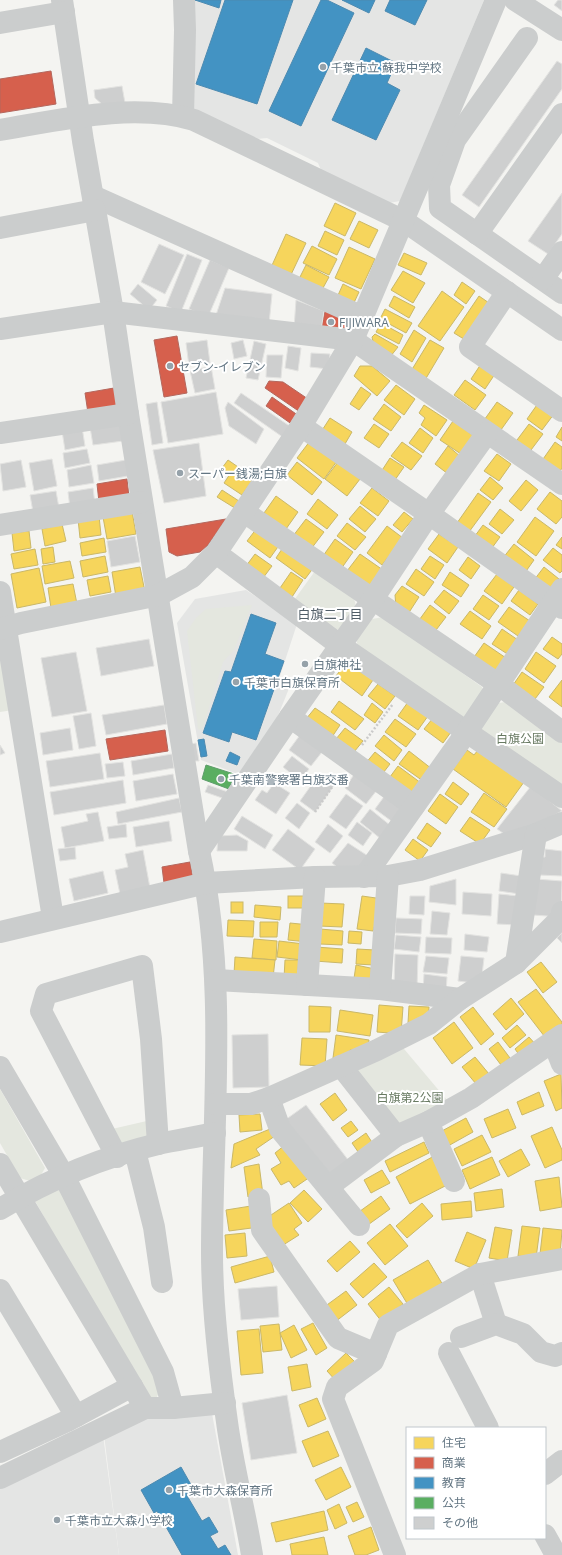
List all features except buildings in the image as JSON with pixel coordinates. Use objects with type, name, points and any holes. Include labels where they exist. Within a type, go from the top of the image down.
[{"type":"street","points":[[183,116],[185,30],[184,0]]},
{"type":"street","points":[[3,628],[158,595],[192,577],[216,553],[301,426],[353,340],[496,0]]},
{"type":"street","points":[[515,0],[562,30]]},
{"type":"street","points":[[0,23],[63,6],[80,118],[113,312],[142,502],[199,851],[206,883],[216,980],[217,1037],[212,1253],[215,1319],[225,1403],[252,1555]]},
{"type":"street","points":[[527,38],[455,140],[439,185],[440,208],[562,293]]},
{"type":"street","points":[[0,130],[80,118],[150,112],[183,116],[207,125],[404,221],[562,330]]},
{"type":"street","points":[[477,234],[562,114]]},
{"type":"street","points":[[0,228],[94,203],[363,317]]},
{"type":"street","points":[[543,279],[562,252]]},
{"type":"street","points":[[507,292],[470,347],[562,411]]},
{"type":"street","points":[[0,330],[113,312],[353,340],[562,484]]},
{"type":"street","points":[[0,433],[128,414]]},
{"type":"street","points":[[301,426],[429,514],[559,600],[498,684],[466,733],[364,877]]},
{"type":"street","points":[[199,851],[290,717],[341,646],[429,514],[487,433]]},
{"type":"street","points":[[0,525],[142,502]]},
{"type":"street","points":[[244,512],[498,684],[562,732]]},
{"type":"street","points":[[216,553],[341,646],[466,733],[562,797]]},
{"type":"street","points":[[0,592],[3,628],[53,918]]},
{"type":"street","points":[[290,717],[414,806]]},
{"type":"street","points":[[0,932],[53,918],[206,883],[315,877],[388,876],[420,870],[536,834],[562,823]]},
{"type":"street","points":[[516,963],[536,834]]},
{"type":"street","points":[[380,990],[388,876]]},
{"type":"street","points":[[307,985],[315,877]]},
{"type":"street","points":[[216,1104],[251,1104],[269,1098],[377,1050],[429,1024],[460,999],[516,963],[561,918],[562,912]]},
{"type":"street","points":[[158,1144],[151,1039],[142,966],[46,994],[41,1012],[126,1154],[154,1227],[162,1282]]},
{"type":"street","points":[[216,980],[380,990],[460,999]]},
{"type":"street","points":[[328,1187],[396,1136],[428,1122],[471,1098],[557,1038],[562,1064]]},
{"type":"street","points":[[341,1066],[396,1136]]},
{"type":"street","points":[[0,1067],[64,1176],[163,1372],[173,1408]]},
{"type":"street","points":[[269,1098],[280,1129],[359,1225]]},
{"type":"street","points":[[428,1122],[454,1181]]},
{"type":"street","points":[[0,1209],[19,1197],[64,1176],[126,1154],[158,1144],[215,1133]]},
{"type":"street","points":[[0,1164],[144,1408]]},
{"type":"street","points":[[259,1199],[262,1230],[338,1338],[376,1354]]},
{"type":"street","points":[[395,1555],[333,1399],[337,1387],[373,1361],[388,1325],[480,1274],[562,1259]]},
{"type":"street","points":[[480,1274],[496,1324]]},
{"type":"street","points":[[0,1290],[76,1416]]},
{"type":"street","points":[[488,1427],[455,1345],[496,1324],[523,1334],[541,1352],[556,1356],[562,1353]]},
{"type":"street","points":[[0,1452],[76,1416],[132,1386]]},
{"type":"street","points":[[0,1478],[144,1408],[173,1408],[225,1403]]},
{"type":"street","points":[[546,1473],[562,1461]]},
{"type":"street","points":[[546,1537],[556,1555]]},
{"type":"shaded area","name":"千葉市立 蘇我中学校","points":[[189,0],[484,0],[400,201],[389,203],[321,170],[318,163],[267,138],[257,139],[196,112],[189,104]]},
{"type":"shaded area","name":"千葉市白旗保育所","points":[[246,590],[297,624],[279,679],[290,686],[277,718],[238,774],[201,760],[177,623],[195,599]]},
{"type":"shaded area","name":"千葉市大森保育所","points":[[211,1408],[238,1555],[119,1555],[104,1435],[139,1418]]},
{"type":"shaded area","name":"千葉市立大森小学校","points":[[103,1435],[119,1555],[0,1555],[0,1485]]},
{"type":"green space","points":[[315,571],[354,598],[357,611],[345,628],[332,631],[292,603]]},
{"type":"green space","points":[[252,605],[234,650],[223,662],[202,730],[198,729],[187,631],[196,618],[206,609]]},
{"type":"green space","points":[[383,617],[482,687],[485,698],[472,717],[460,720],[358,649],[356,636],[367,620]]},
{"type":"green space","points":[[0,645],[13,710],[0,712]]},
{"type":"green space","name":"白旗公園","points":[[505,702],[562,742],[562,792],[482,736],[480,722],[493,704]]},
{"type":"green space","name":"白旗第2公園","points":[[399,1043],[452,1106],[403,1131],[353,1067]]},
{"type":"green space","points":[[0,1089],[45,1168],[41,1175],[30,1181],[20,1178],[0,1143]]},
{"type":"green space","points":[[151,1120],[152,1137],[121,1146],[112,1129]]},
{"type":"green space","points":[[58,1186],[160,1389],[157,1397],[150,1400],[145,1397],[34,1199]]},
{"type":"place","name":"千葉市立 蘇我中学校","points":[[323,67]]},
{"type":"place","name":"FIJIWARA","points":[[331,322]]},
{"type":"place","name":"セブン-イレブン","points":[[170,366]]},
{"type":"place","name":"スーパー銭湯;白旗","points":[[180,473]]},
{"type":"place","name":"白旗神社","points":[[305,664]]},
{"type":"place","name":"千葉市白旗保育所","points":[[236,682]]},
{"type":"place","name":"千葉南警察署白旗交番","points":[[221,779]]},
{"type":"place","name":"千葉市大森保育所","points":[[169,1490]]},
{"type":"place","name":"千葉市立大森小学校","points":[[57,1520]]},
{"type":"district","name":"白旗二丁目","points":[[330,614]]}]
